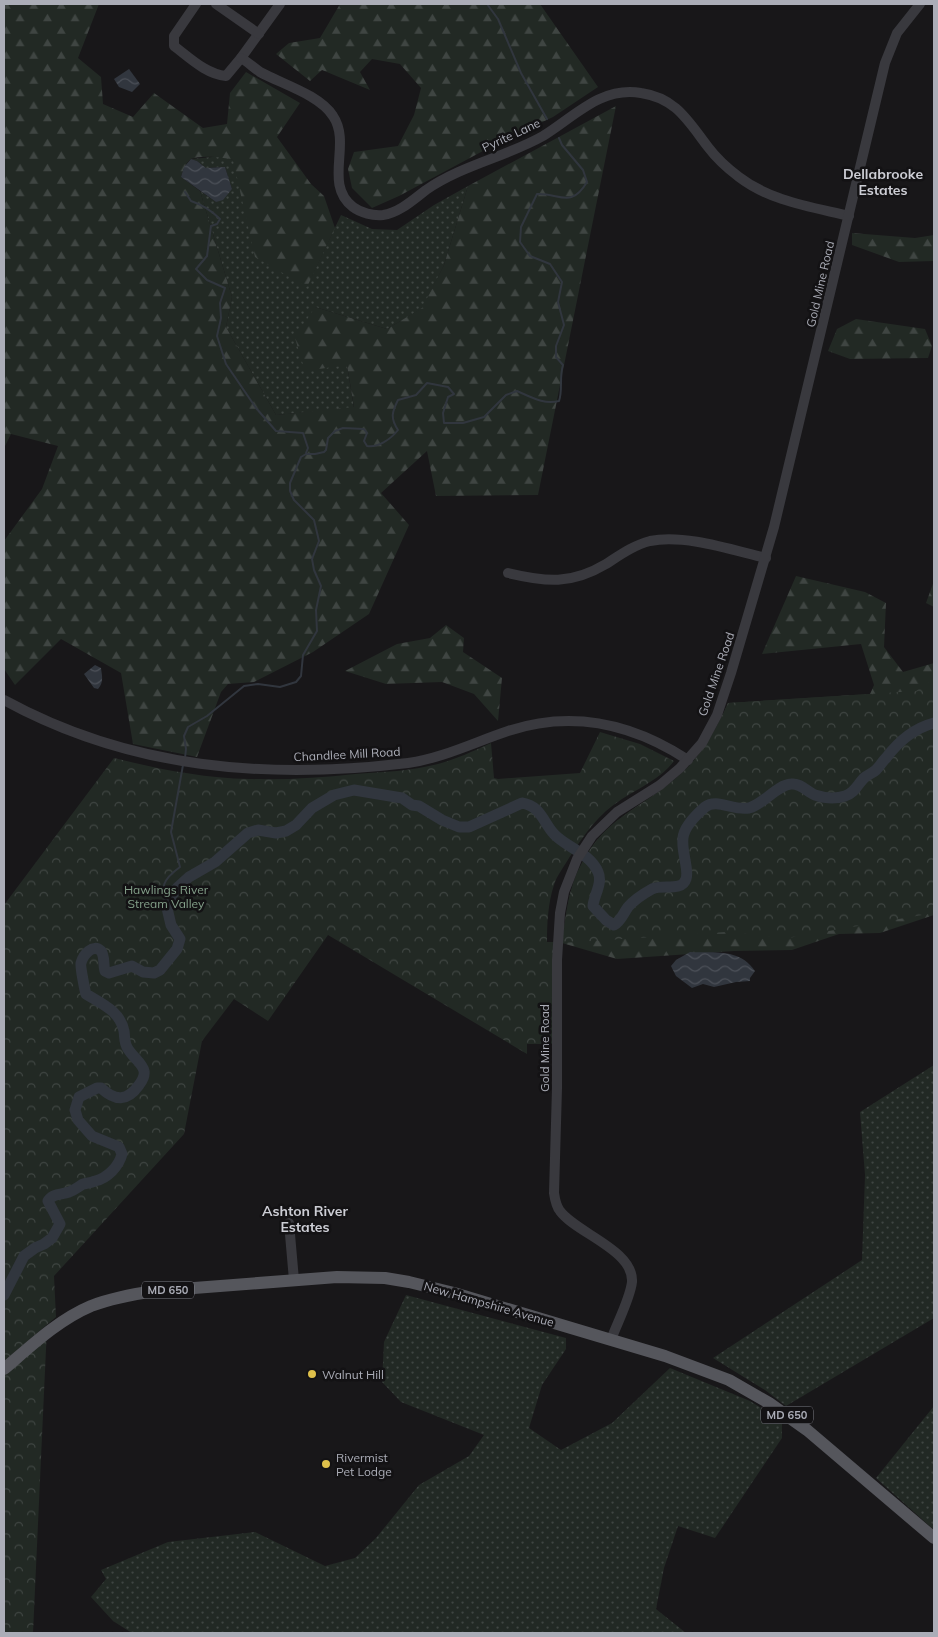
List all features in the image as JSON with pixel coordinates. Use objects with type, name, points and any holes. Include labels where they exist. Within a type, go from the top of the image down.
[{"type":"main road","name":"New Hampshire Avenue","points":[[4,1369],[62,1322],[82,1310],[128,1295],[294,1280],[363,1277],[409,1282],[454,1293],[670,1357],[729,1380],[761,1398],[802,1427],[934,1538]]},
{"type":"street","points":[[196,4],[174,36],[174,46],[216,75],[226,76],[280,4]]},
{"type":"street","points":[[216,4],[259,34]]},
{"type":"street","name":"Gold Mine Road","points":[[611,1340],[630,1288],[632,1279],[630,1270],[618,1256],[563,1215],[556,1204],[554,1193],[558,942],[564,892],[577,859],[586,844],[608,820],[660,785],[688,760],[704,738],[717,715],[766,558],[887,54],[897,33],[920,4]]},
{"type":"street","name":"Pyrite Lane","points":[[241,58],[258,71],[323,103],[334,116],[339,128],[338,174],[342,196],[354,207],[369,215],[384,215],[402,207],[430,187],[453,174],[530,143],[589,105],[620,92],[656,96],[671,103],[680,110],[721,162],[740,178],[766,193],[849,216]]},
{"type":"street","points":[[508,573],[546,581],[573,579],[595,571],[633,547],[664,539],[697,542],[766,558]]},
{"type":"street","name":"Chandlee Mill Road","points":[[4,700],[34,716],[83,736],[125,750],[190,764],[235,769],[268,770],[394,764],[432,758],[527,726],[570,721],[598,723],[638,733],[661,743],[688,760]]},
{"type":"street","points":[[289,1222],[294,1280]]},
{"type":"green space","points":[[4,4],[99,4],[78,58],[101,77],[103,104],[133,117],[154,93],[203,128],[227,124],[230,93],[246,72],[300,103],[277,137],[311,184],[324,196],[335,228],[307,287],[255,257],[233,160],[212,157],[191,159],[181,177],[200,191],[232,297],[226,327],[276,415],[354,407],[347,365],[305,371],[295,338],[315,307],[387,329],[422,308],[444,265],[468,186],[616,106],[538,495],[436,496],[427,451],[381,493],[409,525],[369,614],[313,652],[254,682],[228,684],[221,692],[197,757],[133,744],[121,673],[61,639],[15,685],[4,669],[4,541],[42,489],[58,446],[11,434],[4,448]]},
{"type":"green space","points":[[340,4],[540,4],[598,87],[553,117],[372,208],[352,188],[348,169],[354,152],[398,146],[414,115],[421,88],[400,64],[372,59],[360,72],[370,90],[322,70],[310,81],[276,54],[289,43],[320,38]]},
{"type":"green space","points":[[223,156],[233,160],[307,286],[341,215],[372,229],[397,230],[434,205],[468,186],[444,265],[423,308],[387,329],[315,307],[347,365],[354,408],[276,415],[226,327],[232,297],[200,191],[216,202],[232,189],[225,167],[206,168],[191,159]]},
{"type":"green space","points":[[852,233],[915,238],[934,235],[934,261],[899,262],[852,245]]},
{"type":"green space","points":[[856,319],[925,329],[932,346],[928,358],[850,359],[828,351],[837,329]]},
{"type":"green space","points":[[796,576],[865,592],[886,603],[884,647],[903,672],[934,663],[934,915],[880,933],[839,934],[792,950],[734,951],[617,959],[562,943],[568,902],[574,882],[591,848],[612,825],[674,780],[691,764],[712,735],[728,703],[870,694],[874,685],[861,644],[762,654]]},
{"type":"green space","points":[[934,581],[934,607],[926,603]]},
{"type":"green space","points":[[446,625],[464,638],[463,652],[502,678],[498,721],[474,694],[442,682],[386,684],[345,671],[397,644],[430,638]]},
{"type":"green space","points":[[934,679],[934,913],[788,938],[727,932],[562,943],[568,902],[574,882],[591,848],[612,825],[674,780],[691,764],[712,735],[728,703],[916,691]]},
{"type":"green space","name":"Hawlings River Stream Valley","points":[[600,732],[640,744],[674,761],[657,778],[613,805],[599,818],[580,841],[555,881],[549,906],[547,935],[547,942],[554,942],[553,1044],[527,1044],[527,1054],[328,935],[268,1021],[234,999],[202,1041],[184,1134],[54,1276],[56,1317],[4,1361],[4,905],[114,758],[198,775],[232,778],[289,779],[418,768],[451,760],[491,743],[494,778],[498,779],[580,773]]},
{"type":"green space","points":[[934,1065],[934,1318],[786,1406],[765,1390],[713,1358],[862,1260],[865,1175],[860,1112]]},
{"type":"green space","points":[[406,1295],[566,1338],[566,1349],[542,1385],[529,1428],[561,1450],[612,1423],[670,1368],[750,1401],[782,1421],[782,1438],[715,1538],[678,1526],[664,1568],[656,1609],[686,1633],[132,1633],[113,1621],[91,1597],[106,1579],[101,1570],[168,1542],[255,1532],[325,1566],[355,1558],[376,1538],[419,1485],[469,1456],[484,1435],[401,1402],[382,1382],[384,1342]]},
{"type":"green space","points":[[47,1327],[33,1633],[4,1633],[4,1363]]},
{"type":"green space","points":[[934,1406],[934,1530],[876,1478]]},
{"type":"water","points":[[129,69],[140,84],[132,92],[119,87],[114,79]]},
{"type":"water","points":[[191,159],[206,168],[225,167],[232,189],[223,200],[216,202],[181,177],[184,167]]},
{"type":"water","points":[[95,665],[101,668],[102,674],[102,681],[98,689],[94,688],[84,674]]},
{"type":"water","points":[[690,952],[717,952],[734,955],[742,958],[755,971],[750,981],[714,987],[703,984],[692,988],[676,976],[671,966],[676,960]]},
{"type":"waterway","points":[[487,4],[498,19],[521,73],[547,119]]},
{"type":"waterway","points":[[185,758],[184,736],[188,727],[207,716],[244,686],[258,684],[280,687],[296,682],[301,676],[303,655],[317,631],[316,610],[321,586],[314,570],[312,559],[319,541],[314,520],[294,500],[290,491],[290,483],[301,457],[306,454],[324,452],[328,438],[335,431],[343,428],[364,429],[367,433],[364,441],[367,446],[376,446],[384,442],[398,430],[393,415],[398,400],[416,395],[427,383],[448,387],[454,394],[448,397],[443,413],[444,423],[463,423],[484,417],[506,395],[517,391],[543,401],[559,401],[563,365],[556,357],[556,346],[564,325],[558,302],[562,282],[550,264],[530,256],[520,242],[521,227],[537,194],[570,197],[576,195],[587,182],[583,170],[562,145],[559,138]]},
{"type":"waterway","points":[[185,192],[191,201],[207,208],[220,219],[217,224],[211,226],[207,256],[196,269],[207,280],[225,288],[220,303],[221,318],[217,336],[226,364],[256,408],[276,431],[303,433],[308,448],[306,453]]},
{"type":"waterway","points":[[4,1295],[24,1256],[52,1238],[60,1224],[48,1201],[50,1198],[104,1177],[112,1171],[121,1158],[122,1154],[119,1147],[92,1136],[78,1120],[75,1110],[79,1097],[97,1088],[101,1088],[116,1097],[125,1097],[134,1091],[144,1077],[142,1066],[125,1043],[124,1031],[119,1018],[110,1009],[86,994],[81,969],[82,960],[89,951],[95,948],[101,951],[105,971],[109,973],[132,966],[143,972],[154,973],[160,970],[177,949],[180,939],[171,925],[167,908],[171,897],[189,877],[215,862],[248,833],[258,830],[276,833],[286,831],[296,825],[312,808],[334,795],[354,790],[402,798],[412,805],[419,806],[442,820],[459,827],[469,827],[522,803],[538,811],[559,839],[584,855],[594,865],[598,872],[599,885],[593,906],[606,920],[614,925],[630,904],[652,889],[676,887],[684,883],[687,874],[683,846],[684,834],[691,821],[705,807],[720,804],[737,808],[749,808],[760,803],[786,785],[791,784],[798,785],[819,796],[834,798],[845,796],[851,793],[864,778],[876,770],[901,741],[920,728],[934,723]]},
{"type":"waterway","points":[[167,908],[163,889],[164,885],[169,876],[180,867],[171,832],[183,765]]},
{"type":"place","name":"Walnut Hill","points":[[312,1374]]},
{"type":"place","name":"Rivermist Pet Lodge","points":[[326,1464]]},
{"type":"district","name":"Dellabrooke Estates","points":[[883,182]]},
{"type":"district","name":"Ashton River Estates","points":[[305,1220]]}]
